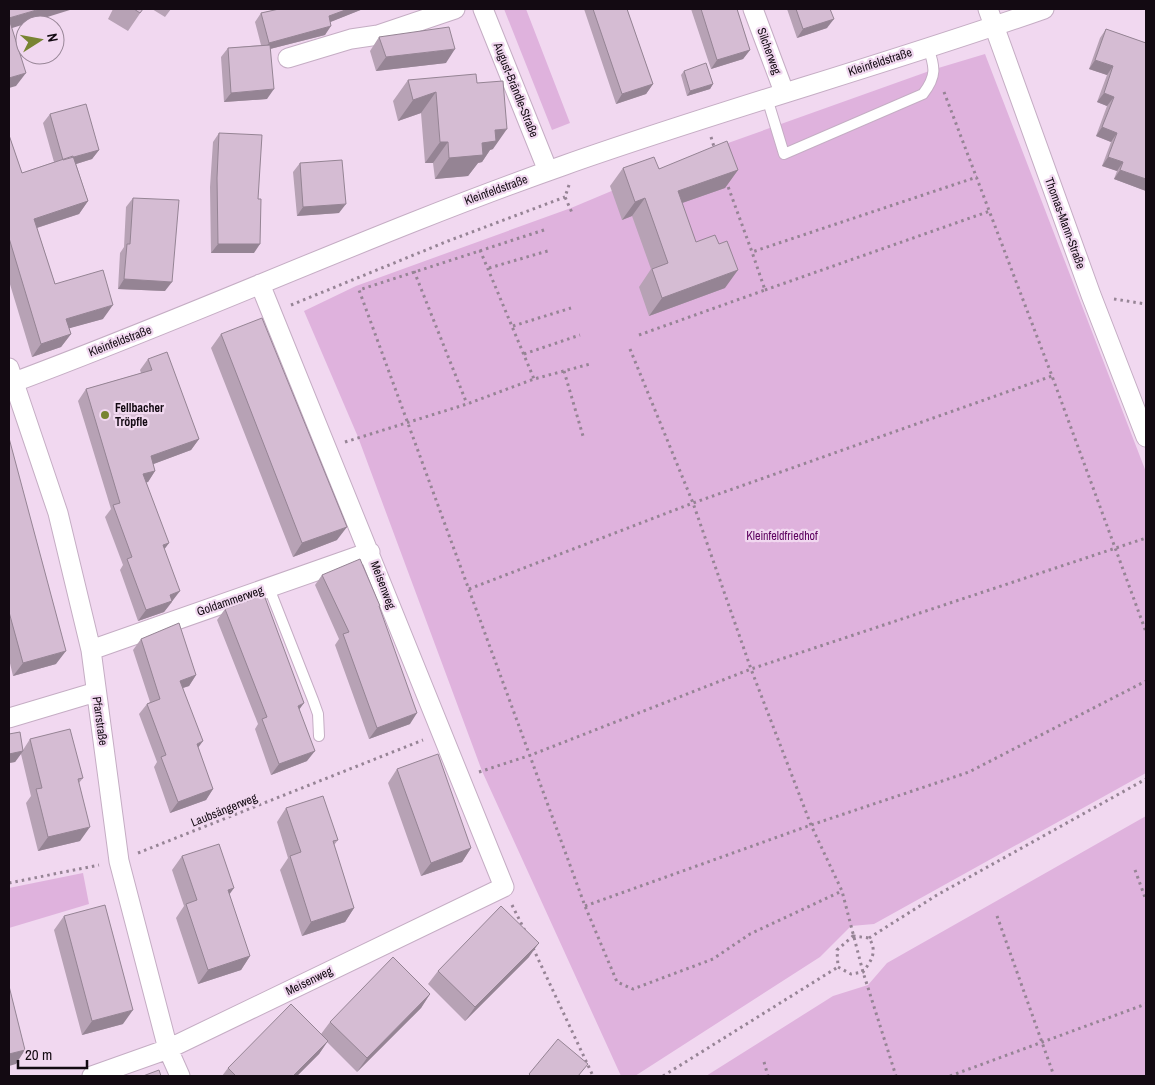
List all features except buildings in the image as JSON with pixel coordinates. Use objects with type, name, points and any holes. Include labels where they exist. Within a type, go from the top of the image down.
[{"type":"street","points":[[288,58],[351,39],[378,35],[455,9]]},
{"type":"street","name":"August-Brändle-Straße","points":[[483,9],[557,168]]},
{"type":"street","name":"Silcherweg","points":[[753,9],[775,95]]},
{"type":"street","name":"Kleinfeldstraße","points":[[10,378],[260,284],[457,205],[557,168],[928,46],[991,18],[1044,9]]},
{"type":"street","name":"Thomas-Mann-Straße","points":[[991,18],[1091,295],[1146,437]]},
{"type":"street","name":"Meisenweg","points":[[92,1076],[168,1049],[504,887],[440,733],[370,552],[260,284]]},
{"type":"street","name":"Pfarrstraße","points":[[10,378],[58,513],[91,650],[119,861],[168,1049],[180,1076]]},
{"type":"street","name":"Goldammerweg","points":[[91,650],[370,552]]},
{"type":"street","points":[[9,718],[96,692]]},
{"type":"lane","points":[[775,95],[784,154],[923,94],[929,87],[935,69],[928,46]]},
{"type":"lane","points":[[269,588],[318,714],[319,736]]},
{"type":"path","points":[[935,69],[1052,376],[1146,632]]},
{"type":"path","points":[[714,148],[717,157]]},
{"type":"path","points":[[557,168],[570,178],[566,197],[573,215]]},
{"type":"path","points":[[724,174],[766,290]]},
{"type":"path","points":[[752,252],[977,177]]},
{"type":"path","points":[[272,313],[448,240],[566,197]]},
{"type":"path","points":[[639,335],[990,211]]},
{"type":"path","points":[[544,230],[359,290],[585,906],[616,982],[633,988],[713,959],[750,934],[842,891]]},
{"type":"path","points":[[480,250],[534,379]]},
{"type":"path","points":[[489,268],[551,250]]},
{"type":"path","points":[[414,271],[467,404]]},
{"type":"path","points":[[301,293],[304,300]]},
{"type":"path","points":[[1091,295],[1146,304]]},
{"type":"path","points":[[512,326],[571,308]]},
{"type":"path","points":[[524,354],[578,336]]},
{"type":"path","points":[[630,349],[693,503],[751,669],[811,825],[842,891],[863,972],[896,1076]]},
{"type":"path","points":[[358,437],[467,404],[534,379],[590,364]]},
{"type":"path","points":[[564,371],[583,436]]},
{"type":"path","points":[[469,589],[693,503],[1052,376]]},
{"type":"path","points":[[482,771],[531,755],[751,669],[1146,538]]},
{"type":"path","points":[[585,906],[811,825],[969,772],[1146,681]]},
{"type":"path","name":"Laubsängerweg","points":[[9,883],[119,861],[440,733]]},
{"type":"path","points":[[838,967],[837,950],[853,936],[869,938],[937,895],[1146,780]]},
{"type":"path","points":[[1135,870],[1146,900]]},
{"type":"path","points":[[504,887],[525,932]]},
{"type":"path","points":[[997,916],[1054,1076]]},
{"type":"path","points":[[838,967],[851,974],[863,972],[873,959],[874,945],[869,938]]},
{"type":"path","points":[[529,941],[593,1076]]},
{"type":"path","points":[[663,1076],[838,967]]},
{"type":"path","points":[[950,1076],[1146,1004]]},
{"type":"path","points":[[764,1062],[768,1076]]},
{"type":"green space","points":[[504,9],[526,9],[570,123],[552,130]]},
{"type":"green space","name":"Kleinfeldfriedhof","points":[[985,54],[1146,472],[1146,773],[874,924],[851,926],[820,957],[635,1076],[621,1076],[482,771],[358,437],[304,311],[356,286],[571,208],[714,148],[935,69]]},
{"type":"green space","points":[[1146,816],[1146,1076],[706,1076],[833,996],[868,985],[887,963]]},
{"type":"green space","points":[[83,873],[89,904],[9,928],[9,888]]},
{"type":"place","name":"Fellbacher Tröpfle","points":[[105,415]]}]
